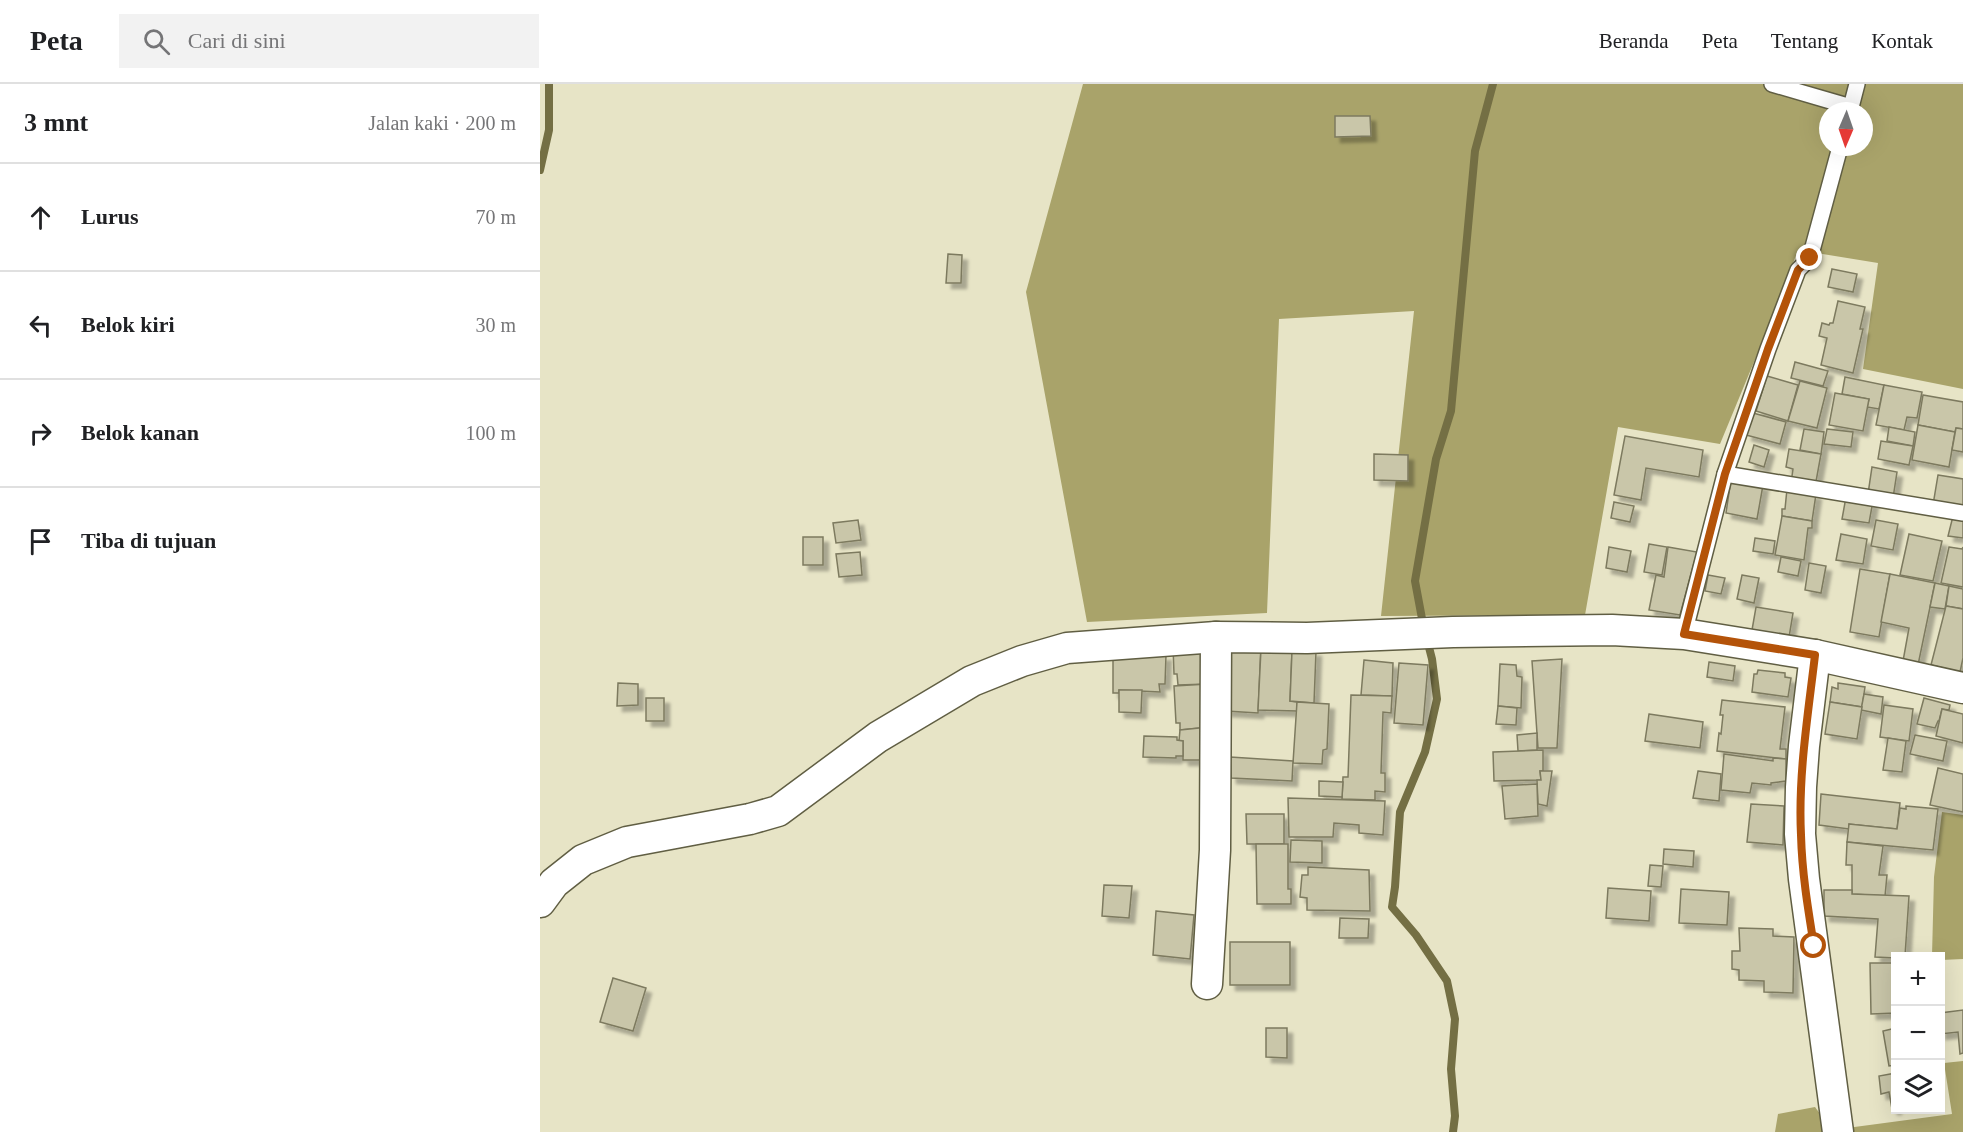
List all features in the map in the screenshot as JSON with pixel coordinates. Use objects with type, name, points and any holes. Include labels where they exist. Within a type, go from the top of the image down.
[{"type":"street","points":[[540,902],[554,883],[583,860],[627,842],[750,819],[778,811],[878,737],[972,681],[1067,648],[1216,637],[1307,638],[1408,633],[1612,630],[1684,634],[1815,655],[1963,688]]},
{"type":"street","points":[[1207,984],[1215,850],[1216,637]]},
{"type":"street","points":[[1815,655],[1804,746],[1800,834],[1838,1132]]},
{"type":"lane","points":[[1772,84],[1828,102]]},
{"type":"lane","points":[[1852,102],[1857,84]]},
{"type":"lane","points":[[1684,634],[1725,474],[1798,270],[1810,258],[1838,156]]},
{"type":"lane","points":[[1725,474],[1963,513]]},
{"type":"shaded area","points":[[1083,84],[1963,84],[1963,389],[1863,369],[1878,263],[1798,250],[1720,444],[1618,427],[1585,615],[1381,616],[1414,311],[1279,319],[1267,613],[1087,622],[1026,292]]},
{"type":"shaded area","points":[[1942,812],[1963,815],[1963,959],[1945,960],[1945,952],[1932,952],[1934,877]]},
{"type":"shaded area","points":[[1963,1061],[1963,1132],[1775,1132],[1778,1114],[1815,1107],[1832,1130],[1952,1114],[1945,1063]]},
{"type":"building","points":[[1335,116],[1370,116],[1371,136],[1335,137]]},
{"type":"building","points":[[948,254],[962,255],[961,283],[946,283]]},
{"type":"building","points":[[1832,269],[1857,274],[1853,292],[1828,287]]},
{"type":"building","points":[[1838,301],[1865,307],[1860,329],[1863,329],[1853,373],[1821,365],[1827,338],[1819,336],[1822,323],[1829,325],[1833,323]]},
{"type":"building","points":[[1795,362],[1828,371],[1823,386],[1791,378]]},
{"type":"building","points":[[1767,376],[1798,385],[1788,421],[1756,411]]},
{"type":"building","points":[[1845,377],[1884,385],[1879,409],[1867,407],[1869,399],[1842,394]]},
{"type":"building","points":[[1800,381],[1827,388],[1817,428],[1788,421]]},
{"type":"building","points":[[1884,385],[1922,392],[1917,418],[1907,417],[1904,430],[1876,425]]},
{"type":"building","points":[[1835,393],[1869,399],[1863,431],[1829,425]]},
{"type":"building","points":[[1923,395],[1963,402],[1963,429],[1956,428],[1955,432],[1918,425]]},
{"type":"building","points":[[1753,413],[1786,422],[1780,444],[1746,435]]},
{"type":"building","points":[[1918,425],[1955,432],[1949,467],[1912,460]]},
{"type":"building","points":[[1889,427],[1915,432],[1913,446],[1887,441]]},
{"type":"building","points":[[1956,428],[1963,429],[1963,452],[1952,450]]},
{"type":"building","points":[[1804,429],[1824,432],[1821,454],[1800,450]]},
{"type":"building","points":[[1827,429],[1853,432],[1851,447],[1824,444]]},
{"type":"building","points":[[1625,436],[1703,450],[1699,477],[1646,468],[1641,500],[1614,495]]},
{"type":"building","points":[[1881,441],[1913,446],[1909,465],[1878,459]]},
{"type":"building","points":[[1754,445],[1769,450],[1764,467],[1749,462]]},
{"type":"building","points":[[1789,449],[1821,454],[1815,487],[1791,483],[1793,469],[1786,467]]},
{"type":"building","points":[[1374,454],[1408,455],[1408,481],[1374,480]]},
{"type":"building","points":[[1872,467],[1897,472],[1893,498],[1868,494]]},
{"type":"building","points":[[1938,475],[1963,479],[1963,510],[1933,505]]},
{"type":"building","points":[[1731,479],[1763,485],[1757,519],[1726,513]]},
{"type":"building","points":[[1787,489],[1816,494],[1812,521],[1782,516]]},
{"type":"building","points":[[1846,497],[1873,501],[1869,523],[1842,519]]},
{"type":"building","points":[[1614,502],[1634,506],[1630,522],[1611,518]]},
{"type":"building","points":[[1782,516],[1812,521],[1812,528],[1808,528],[1804,560],[1775,555]]},
{"type":"building","points":[[1953,516],[1963,517],[1963,538],[1948,536]]},
{"type":"building","points":[[858,520],[861,540],[836,543],[833,523]]},
{"type":"building","points":[[1876,520],[1898,524],[1893,550],[1871,546]]},
{"type":"building","points":[[1841,534],[1867,539],[1863,564],[1836,560]]},
{"type":"building","points":[[1909,534],[1942,541],[1933,581],[1900,575]]},
{"type":"building","points":[[803,537],[823,537],[823,565],[803,565]]},
{"type":"building","points":[[1755,538],[1775,541],[1773,554],[1753,551]]},
{"type":"building","points":[[1649,544],[1667,547],[1662,575],[1644,572]]},
{"type":"building","points":[[1609,547],[1631,551],[1627,572],[1606,568]]},
{"type":"building","points":[[1668,547],[1697,552],[1680,615],[1649,610],[1656,575],[1664,577]]},
{"type":"building","points":[[1949,547],[1962,549],[1963,547],[1963,587],[1941,583]]},
{"type":"building","points":[[860,552],[862,575],[839,577],[836,554]]},
{"type":"building","points":[[1781,557],[1801,561],[1798,576],[1778,572]]},
{"type":"building","points":[[1809,563],[1826,566],[1821,593],[1805,590]]},
{"type":"building","points":[[1860,569],[1890,574],[1879,637],[1850,632]]},
{"type":"building","points":[[1890,574],[1935,583],[1918,665],[1903,661],[1909,628],[1881,622]]},
{"type":"building","points":[[1708,575],[1725,578],[1721,594],[1705,591]]},
{"type":"building","points":[[1742,575],[1759,578],[1754,603],[1737,599]]},
{"type":"building","points":[[1935,583],[1949,586],[1945,609],[1930,607]]},
{"type":"building","points":[[1949,586],[1963,589],[1963,609],[1946,606]]},
{"type":"building","points":[[1946,606],[1963,609],[1963,658],[1960,672],[1931,665]]},
{"type":"building","points":[[1756,607],[1793,613],[1789,637],[1752,630]]},
{"type":"building","points":[[1224,644],[1261,645],[1258,713],[1226,711]]},
{"type":"building","points":[[1205,645],[1208,684],[1178,685],[1177,674],[1174,674],[1173,646]]},
{"type":"building","points":[[1261,649],[1292,651],[1290,701],[1297,702],[1297,711],[1258,710]]},
{"type":"building","points":[[1292,651],[1316,651],[1314,703],[1290,701]]},
{"type":"building","points":[[1166,655],[1165,684],[1159,684],[1160,692],[1119,690],[1119,693],[1113,693],[1113,659]]},
{"type":"building","points":[[1562,659],[1557,748],[1538,748],[1532,661]]},
{"type":"building","points":[[1364,660],[1393,663],[1392,696],[1361,695]]},
{"type":"building","points":[[1709,662],[1735,666],[1733,681],[1707,677]]},
{"type":"building","points":[[1399,663],[1428,665],[1423,725],[1394,723]]},
{"type":"building","points":[[1500,664],[1516,665],[1517,676],[1522,677],[1521,708],[1498,706]]},
{"type":"building","points":[[1758,670],[1785,673],[1785,677],[1791,678],[1788,697],[1752,692],[1754,674],[1757,674]]},
{"type":"building","points":[[618,683],[638,684],[638,705],[617,706]]},
{"type":"building","points":[[1838,683],[1865,687],[1862,707],[1830,702],[1832,687],[1838,689]]},
{"type":"building","points":[[1208,684],[1209,727],[1180,730],[1180,723],[1176,723],[1174,686]]},
{"type":"building","points":[[1119,690],[1142,690],[1141,713],[1119,712]]},
{"type":"building","points":[[1864,694],[1883,697],[1881,714],[1861,710]]},
{"type":"building","points":[[1351,695],[1392,696],[1391,713],[1383,712],[1381,773],[1385,773],[1385,792],[1375,791],[1375,800],[1342,799],[1343,777],[1348,777]]},
{"type":"building","points":[[646,698],[664,698],[664,721],[646,721]]},
{"type":"building","points":[[1924,698],[1950,705],[1949,710],[1942,709],[1935,728],[1917,724]]},
{"type":"building","points":[[1722,700],[1785,707],[1780,749],[1786,749],[1786,759],[1717,751],[1723,715],[1720,715]]},
{"type":"building","points":[[1297,702],[1329,704],[1327,749],[1323,750],[1322,764],[1293,763]]},
{"type":"building","points":[[1830,702],[1862,707],[1857,739],[1825,734]]},
{"type":"building","points":[[1884,705],[1913,709],[1909,741],[1880,737]]},
{"type":"building","points":[[1498,706],[1517,708],[1516,725],[1496,724]]},
{"type":"building","points":[[1942,709],[1963,714],[1963,743],[1936,736]]},
{"type":"building","points":[[1649,714],[1703,722],[1700,748],[1645,741]]},
{"type":"building","points":[[1209,727],[1210,760],[1183,760],[1183,741],[1179,741],[1180,730]]},
{"type":"building","points":[[1537,733],[1537,750],[1518,751],[1517,735]]},
{"type":"building","points":[[1915,735],[1947,741],[1943,761],[1910,754]]},
{"type":"building","points":[[1144,736],[1177,737],[1177,740],[1183,741],[1183,756],[1176,756],[1176,758],[1143,757]]},
{"type":"building","points":[[1888,738],[1906,741],[1902,772],[1883,770]]},
{"type":"building","points":[[1543,750],[1541,780],[1494,781],[1493,752]]},
{"type":"building","points":[[1724,754],[1773,761],[1773,758],[1786,759],[1786,781],[1771,783],[1771,785],[1752,783],[1750,793],[1721,790]]},
{"type":"building","points":[[1230,757],[1293,761],[1292,781],[1231,778]]},
{"type":"building","points":[[1938,768],[1963,774],[1963,812],[1930,805]]},
{"type":"building","points":[[1540,771],[1552,771],[1547,806],[1538,804],[1537,780],[1541,780]]},
{"type":"building","points":[[1698,771],[1721,774],[1719,801],[1693,798]]},
{"type":"building","points":[[1319,781],[1343,782],[1342,797],[1319,796]]},
{"type":"building","points":[[1537,784],[1538,816],[1505,819],[1502,786]]},
{"type":"building","points":[[1821,794],[1900,803],[1897,829],[1849,824],[1849,829],[1819,825]]},
{"type":"building","points":[[1288,798],[1385,801],[1383,835],[1359,833],[1359,825],[1334,823],[1333,837],[1289,837]]},
{"type":"building","points":[[1751,804],[1784,806],[1783,845],[1747,842]]},
{"type":"building","points":[[1906,806],[1938,809],[1933,850],[1847,842],[1849,824],[1897,829],[1900,808],[1906,809]]},
{"type":"building","points":[[1246,814],[1284,814],[1284,844],[1247,844]]},
{"type":"building","points":[[1291,840],[1322,841],[1322,863],[1290,862]]},
{"type":"building","points":[[1847,842],[1883,846],[1879,875],[1887,875],[1885,896],[1852,894],[1852,865],[1846,865]]},
{"type":"building","points":[[1256,844],[1288,844],[1288,889],[1291,889],[1291,904],[1257,904]]},
{"type":"building","points":[[1664,849],[1694,851],[1693,867],[1663,864]]},
{"type":"building","points":[[1650,865],[1663,866],[1661,887],[1648,886]]},
{"type":"building","points":[[1308,867],[1369,870],[1370,911],[1307,910],[1307,898],[1300,897],[1302,875],[1308,875]]},
{"type":"building","points":[[1104,885],[1132,886],[1129,918],[1102,916]]},
{"type":"building","points":[[1608,888],[1651,891],[1649,921],[1606,918]]},
{"type":"building","points":[[1681,889],[1729,892],[1727,925],[1679,923]]},
{"type":"building","points":[[1824,890],[1852,890],[1852,894],[1909,896],[1905,952],[1891,952],[1891,958],[1875,957],[1878,919],[1824,916]]},
{"type":"building","points":[[1156,911],[1194,915],[1190,959],[1153,955]]},
{"type":"building","points":[[1340,918],[1369,919],[1368,938],[1339,938]]},
{"type":"building","points":[[1739,928],[1773,929],[1773,936],[1794,937],[1793,993],[1764,992],[1764,981],[1739,980],[1739,970],[1732,969],[1732,951],[1740,951]]},
{"type":"building","points":[[1230,942],[1290,942],[1290,985],[1230,985]]},
{"type":"building","points":[[1870,963],[1891,963],[1891,1013],[1871,1014]]},
{"type":"building","points":[[613,978],[646,988],[633,1031],[600,1022]]},
{"type":"building","points":[[1963,1010],[1963,1053],[1960,1054],[1958,1032],[1945,1033],[1945,1012]]},
{"type":"building","points":[[1266,1028],[1287,1028],[1287,1058],[1266,1057]]},
{"type":"building","points":[[1891,1029],[1891,1066],[1889,1066],[1883,1031]]},
{"type":"building","points":[[1891,1074],[1891,1103],[1889,1092],[1881,1094],[1879,1076]]},
{"type":"waterway","points":[[540,170],[549,130],[549,84]]},
{"type":"waterway","points":[[1453,1132],[1455,1116],[1451,1069],[1455,1019],[1447,981],[1416,935],[1392,907],[1400,812],[1425,752],[1437,699],[1432,659],[1415,581],[1436,459],[1451,411],[1475,151],[1493,84]]},
{"type":"route","points":[[1810,258],[1798,270],[1725,474],[1684,634],[1815,655],[1804,746],[1800,834],[1814,946]]}]
